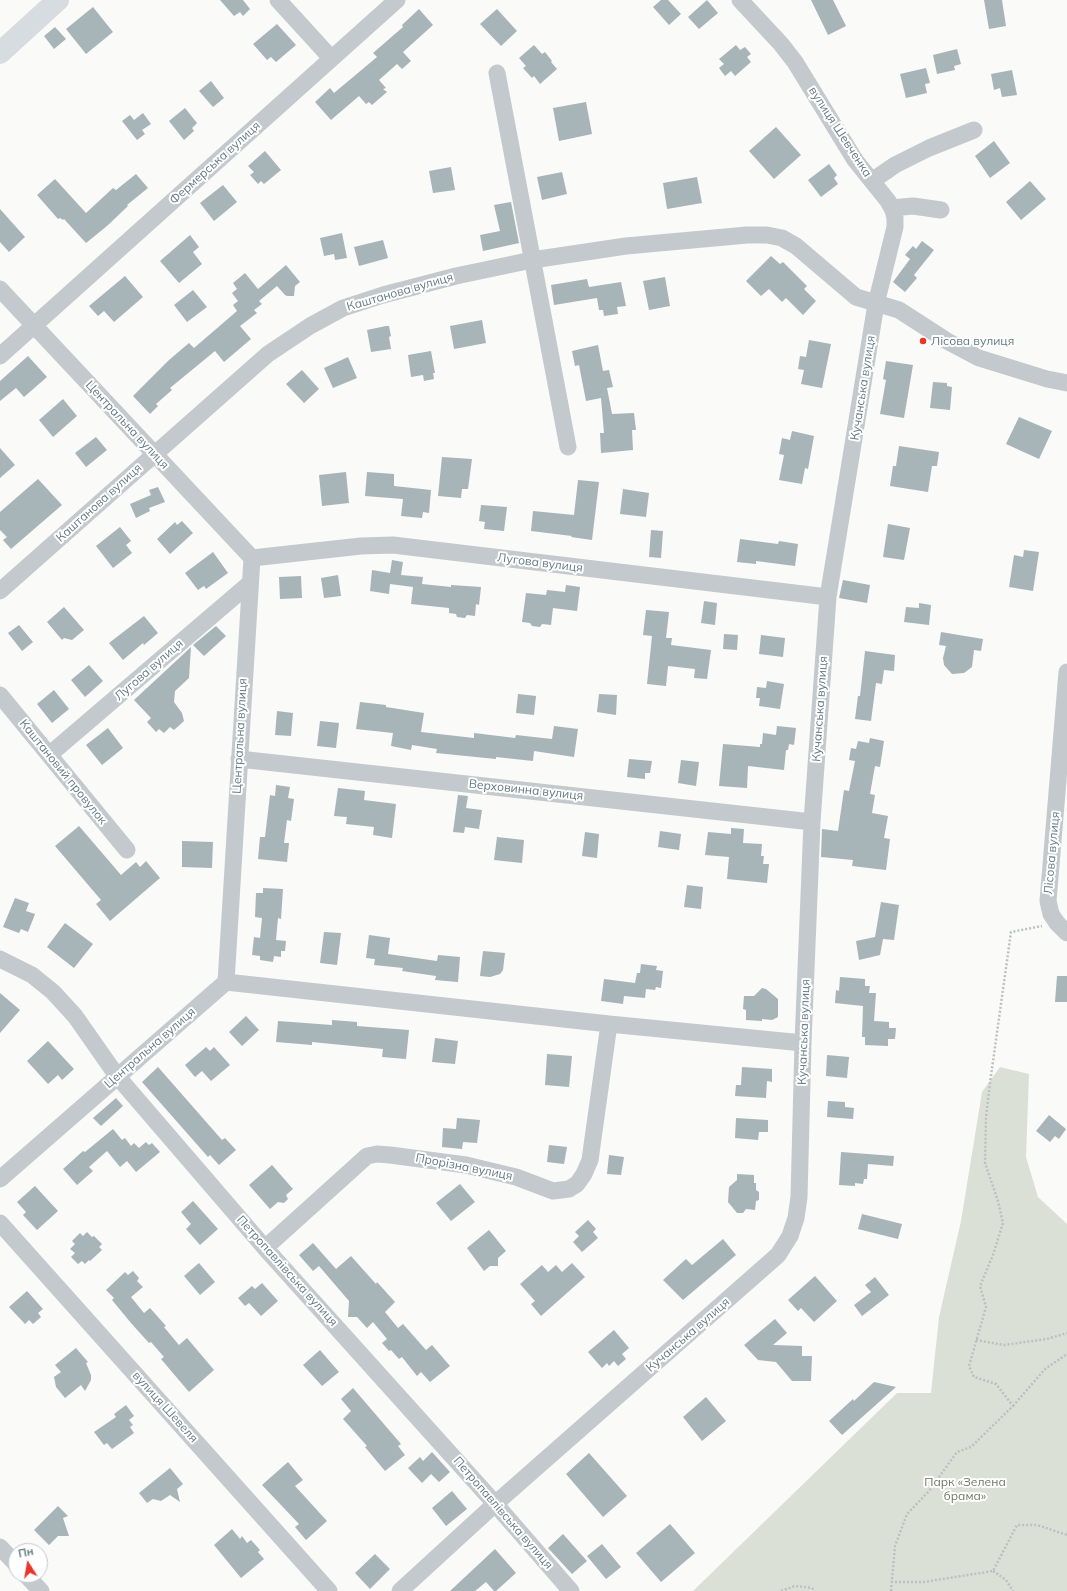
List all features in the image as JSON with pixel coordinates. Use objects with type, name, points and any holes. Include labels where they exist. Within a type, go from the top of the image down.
[{"type":"main road","points":[[0,53],[58,0]]},
{"type":"street","points":[[278,0],[331,58]]},
{"type":"street","name":"Фермерська вулиця","points":[[0,356],[397,0]]},
{"type":"street","name":"вулиця Шевченка","points":[[750,2],[795,62],[855,160],[892,208],[896,227],[876,304]]},
{"type":"street","points":[[497,73],[568,447]]},
{"type":"street","points":[[872,181],[895,165],[922,151],[974,130]]},
{"type":"street","points":[[892,208],[913,206],[941,210]]},
{"type":"street","name":"Каштанова вулиця","points":[[0,591],[268,354],[310,326],[343,308],[390,293],[456,276],[532,260],[626,246],[747,235],[767,235],[782,238],[796,246],[856,297],[899,310],[947,341],[980,358],[1047,379],[1067,383]]},
{"type":"street","name":"Центральна вулиця","points":[[0,289],[252,558],[226,982],[0,1179]]},
{"type":"street","name":"Кучанська вулиця","points":[[400,1591],[496,1504],[778,1255],[790,1236],[796,1218],[799,1197],[803,1043],[812,822],[828,597],[876,304]]},
{"type":"street","name":"Лугова вулиця","points":[[252,558],[361,546],[393,545],[828,597]]},
{"type":"street","name":"Лугова вулиця","points":[[49,755],[250,584]]},
{"type":"street","name":"Лісова вулиця","points":[[1051,914],[1048,901],[1067,672]]},
{"type":"street","name":"Каштановий провулок","points":[[0,696],[127,850]]},
{"type":"street","name":"Верховинна вулиця","points":[[239,759],[812,822]]},
{"type":"street","points":[[1051,914],[1067,934]]},
{"type":"street","name":"Петропавлівська вулиця","points":[[0,959],[32,975],[53,992],[74,1016],[117,1076],[265,1248],[496,1504],[571,1591]]},
{"type":"street","points":[[226,982],[609,1024],[803,1043]]},
{"type":"street","name":"Прорізна вулиця","points":[[265,1248],[368,1156],[372,1155],[390,1155],[466,1165],[516,1177],[553,1191],[568,1189],[578,1184],[590,1160],[609,1024]]},
{"type":"street","name":"вулиця Шевеля","points":[[0,1223],[329,1591]]},
{"type":"street","points":[[0,1547],[8,1556]]},
{"type":"street","points":[[34,1583],[41,1591]]},
{"type":"path","points":[[1013,1406],[996,1384],[974,1377],[969,1366],[986,1307],[980,1286],[993,1255],[1003,1223],[998,1201],[985,1163],[986,1117],[1011,932],[1046,926],[1051,914]]},
{"type":"path","points":[[976,1340],[1004,1345],[1047,1339],[1067,1333]]},
{"type":"path","points":[[892,1591],[891,1582],[895,1546],[907,1514],[929,1491],[957,1452],[971,1447],[1013,1406],[1045,1368],[1067,1354]]},
{"type":"path","points":[[993,1571],[1017,1525],[1037,1525],[1067,1535]]},
{"type":"path","points":[[891,1582],[924,1582],[993,1571],[1006,1580],[1013,1591]]},
{"type":"path","points":[[781,1591],[795,1586],[812,1588],[815,1591]]},
{"type":"green space","name":"Парк «Зелена брама»","points":[[1000,1067],[1029,1074],[1026,1157],[1038,1197],[1067,1224],[1067,1591],[693,1591],[897,1393],[931,1393],[939,1317],[961,1221],[982,1092]]},
{"type":"building","points":[[220,0],[243,0],[250,9],[243,16],[240,12],[234,16]]},
{"type":"building","points":[[661,0],[668,0],[681,14],[669,25],[653,7]]},
{"type":"building","points":[[707,0],[718,13],[699,29],[688,17]]},
{"type":"building","points":[[811,0],[833,0],[846,26],[828,35]]},
{"type":"building","points":[[984,0],[1002,0],[1006,26],[989,29]]},
{"type":"building","points":[[93,7],[113,32],[86,54],[66,29]]},
{"type":"building","points":[[419,9],[433,25],[403,52],[411,61],[402,69],[397,64],[379,80],[386,88],[383,89],[387,92],[372,105],[369,102],[366,104],[359,96],[331,120],[315,102],[330,88],[334,93],[377,57],[373,53],[403,27],[402,25]]},
{"type":"building","points":[[497,9],[517,31],[501,46],[480,24]]},
{"type":"building","points":[[277,24],[296,45],[276,62],[271,57],[267,60],[253,44]]},
{"type":"building","points":[[55,27],[66,39],[54,49],[44,36]]},
{"type":"building","points":[[534,45],[542,54],[545,52],[557,69],[540,84],[534,76],[532,78],[523,68],[526,66],[519,58]]},
{"type":"building","points":[[736,45],[740,50],[745,47],[751,54],[747,57],[751,62],[735,76],[731,71],[725,76],[719,68],[724,64],[719,59]]},
{"type":"building","points":[[957,49],[961,64],[954,66],[955,70],[937,74],[933,55]]},
{"type":"building","points":[[926,68],[930,83],[925,84],[927,93],[906,98],[900,74]]},
{"type":"building","points":[[1012,70],[1017,95],[1002,97],[1000,88],[994,90],[991,74]]},
{"type":"building","points":[[211,81],[224,98],[213,107],[199,91]]},
{"type":"building","points":[[586,102],[592,134],[559,141],[553,108]]},
{"type":"building","points":[[185,108],[197,123],[192,128],[194,131],[184,140],[169,121]]},
{"type":"building","points":[[143,113],[151,124],[142,130],[145,134],[137,140],[122,121],[130,115],[134,120]]},
{"type":"building","points":[[776,127],[801,155],[774,179],[749,151]]},
{"type":"building","points":[[994,141],[1010,163],[990,178],[975,156]]},
{"type":"building","points":[[265,151],[281,170],[264,184],[261,181],[258,184],[250,175],[254,172],[248,166]]},
{"type":"building","points":[[829,164],[837,175],[834,178],[838,184],[821,197],[808,180]]},
{"type":"building","points":[[451,167],[455,190],[433,193],[429,171]]},
{"type":"building","points":[[562,172],[567,194],[542,200],[537,177]]},
{"type":"building","points":[[136,174],[148,188],[127,205],[128,206],[107,226],[86,243],[64,219],[58,219],[37,195],[55,179],[86,213],[113,188],[116,190]]},
{"type":"building","points":[[697,177],[702,203],[667,209],[663,183]]},
{"type":"building","points":[[1030,181],[1046,199],[1021,220],[1006,202]]},
{"type":"building","points":[[223,185],[237,202],[214,221],[200,203]]},
{"type":"building","points":[[511,202],[519,243],[483,251],[480,235],[500,231],[494,205]]},
{"type":"building","points":[[0,209],[25,237],[9,252],[0,242]]},
{"type":"building","points":[[342,233],[347,258],[335,260],[334,254],[324,256],[320,238]]},
{"type":"building","points":[[190,235],[199,247],[193,252],[202,264],[179,283],[160,261]]},
{"type":"building","points":[[383,240],[388,258],[359,266],[354,247]]},
{"type":"building","points":[[922,241],[934,250],[914,275],[917,278],[905,292],[893,282],[910,259],[905,255],[913,246],[916,249]]},
{"type":"building","points":[[771,256],[780,264],[783,262],[807,286],[804,289],[816,301],[803,315],[786,298],[782,302],[769,289],[761,296],[746,281]]},
{"type":"building","points":[[286,265],[300,282],[295,286],[294,296],[285,295],[277,286],[259,301],[262,304],[254,310],[257,313],[240,326],[251,339],[224,362],[215,351],[170,388],[172,390],[156,404],[158,406],[150,414],[133,396],[169,360],[189,343],[194,348],[237,311],[233,305],[238,301],[232,293],[237,289],[233,283],[245,273],[258,289]]},
{"type":"building","points":[[125,276],[143,297],[114,322],[104,311],[98,316],[89,306]]},
{"type":"building","points":[[665,277],[670,306],[649,310],[643,281]]},
{"type":"building","points":[[587,279],[589,287],[621,282],[626,306],[617,307],[618,314],[604,316],[603,310],[599,310],[597,298],[554,305],[551,285]]},
{"type":"building","points":[[193,290],[207,307],[187,322],[174,305]]},
{"type":"building","points":[[482,320],[486,343],[454,349],[450,326]]},
{"type":"building","points":[[389,326],[391,349],[371,352],[367,330]]},
{"type":"building","points":[[809,340],[831,344],[822,388],[801,384],[804,370],[798,369],[800,356],[806,357]]},
{"type":"building","points":[[598,345],[603,371],[609,370],[613,387],[607,388],[612,414],[634,413],[636,430],[632,430],[633,450],[601,453],[600,433],[604,433],[601,398],[586,401],[579,365],[575,366],[572,351]]},
{"type":"building","points":[[431,351],[435,373],[433,373],[434,379],[424,381],[423,375],[411,377],[408,355]]},
{"type":"building","points":[[28,356],[47,377],[24,397],[16,388],[0,401],[0,381]]},
{"type":"building","points":[[348,357],[357,378],[333,388],[324,368]]},
{"type":"building","points":[[886,361],[913,365],[904,418],[880,414],[886,380],[883,379]]},
{"type":"building","points":[[302,370],[319,389],[304,403],[286,384]]},
{"type":"building","points":[[933,382],[947,383],[947,386],[952,387],[950,410],[930,408]]},
{"type":"building","points":[[63,399],[77,416],[53,437],[39,420]]},
{"type":"building","points":[[1019,417],[1052,431],[1039,459],[1006,444]]},
{"type":"building","points":[[792,431],[814,436],[808,469],[805,468],[802,484],[779,480],[784,455],[779,454],[782,438],[790,440]]},
{"type":"building","points":[[96,437],[107,450],[86,467],[75,453]]},
{"type":"building","points":[[899,446],[939,452],[937,466],[932,466],[928,492],[890,486],[893,466],[896,466]]},
{"type":"building","points":[[0,448],[15,465],[0,478]]},
{"type":"building","points":[[442,457],[472,459],[468,489],[462,489],[461,498],[438,496]]},
{"type":"building","points":[[346,472],[349,503],[322,506],[319,475]]},
{"type":"building","points":[[367,472],[394,474],[394,486],[431,490],[429,513],[423,512],[422,518],[401,516],[403,499],[365,496]]},
{"type":"building","points":[[38,479],[62,505],[11,549],[3,540],[7,537],[0,530],[0,512]]},
{"type":"building","points":[[578,480],[599,482],[592,540],[531,531],[533,511],[574,515]]},
{"type":"building","points":[[158,487],[165,502],[149,508],[150,511],[136,518],[130,504],[151,495],[149,490]]},
{"type":"building","points":[[623,489],[649,493],[646,517],[620,514]]},
{"type":"building","points":[[481,505],[507,507],[504,531],[484,529],[485,522],[479,521]]},
{"type":"building","points":[[182,521],[193,533],[170,554],[157,539],[175,522],[177,525]]},
{"type":"building","points":[[888,524],[910,528],[904,560],[883,557]]},
{"type":"building","points":[[120,527],[131,541],[126,545],[132,553],[113,568],[96,546]]},
{"type":"building","points":[[651,530],[663,531],[661,558],[649,557]]},
{"type":"building","points":[[740,539],[778,544],[779,541],[798,544],[795,566],[756,561],[756,564],[737,562]]},
{"type":"building","points":[[1024,550],[1039,552],[1033,591],[1009,587],[1014,555],[1023,557]]},
{"type":"building","points":[[213,552],[228,573],[206,589],[204,586],[198,590],[185,573]]},
{"type":"building","points":[[392,560],[403,562],[401,575],[423,577],[422,584],[451,587],[451,585],[481,587],[479,605],[476,604],[475,616],[467,615],[465,618],[457,617],[456,614],[449,613],[449,608],[411,604],[413,587],[390,584],[389,594],[370,591],[372,570],[390,573]]},
{"type":"building","points":[[338,575],[341,596],[324,598],[321,578]]},
{"type":"building","points":[[301,576],[302,598],[280,599],[279,577]]},
{"type":"building","points":[[843,580],[870,585],[867,603],[839,598]]},
{"type":"building","points":[[566,585],[580,587],[577,611],[553,608],[551,625],[542,624],[540,627],[522,622],[526,593],[546,595],[547,590],[565,592]]},
{"type":"building","points":[[704,601],[717,603],[715,625],[701,623]]},
{"type":"building","points":[[919,603],[931,605],[929,625],[904,622],[906,607],[919,608]]},
{"type":"building","points":[[64,607],[84,630],[72,640],[64,638],[62,640],[47,622]]},
{"type":"building","points":[[646,610],[669,612],[666,638],[672,638],[671,645],[711,650],[707,679],[694,678],[695,669],[668,666],[666,686],[647,684],[652,636],[643,635]]},
{"type":"building","points":[[144,616],[158,633],[144,645],[143,643],[123,660],[109,643]]},
{"type":"building","points":[[19,625],[33,642],[22,651],[8,633]]},
{"type":"building","points":[[216,626],[226,636],[204,656],[193,645]]},
{"type":"building","points":[[941,632],[983,639],[981,651],[974,650],[972,667],[964,673],[952,674],[944,665],[943,658],[946,646],[939,645]]},
{"type":"building","points":[[724,634],[738,635],[737,650],[723,649]]},
{"type":"building","points":[[761,635],[785,638],[783,657],[759,654]]},
{"type":"building","points":[[191,647],[189,678],[175,691],[174,702],[182,713],[184,721],[174,730],[170,727],[164,733],[159,729],[156,732],[147,722],[151,718],[134,700]]},
{"type":"building","points":[[865,651],[895,655],[894,671],[884,670],[882,684],[876,683],[871,721],[855,719],[858,696],[860,696]]},
{"type":"building","points":[[89,665],[103,681],[85,697],[71,680]]},
{"type":"building","points":[[767,681],[784,684],[780,709],[759,706],[760,698],[756,698],[757,687],[766,688]]},
{"type":"building","points":[[54,690],[69,709],[52,723],[37,704]]},
{"type":"building","points":[[518,694],[536,696],[534,715],[516,713]]},
{"type":"building","points":[[599,694],[617,695],[616,715],[597,712]]},
{"type":"building","points":[[360,702],[386,705],[386,707],[424,713],[421,732],[474,738],[474,733],[515,738],[516,735],[552,739],[554,726],[578,729],[574,757],[534,751],[533,761],[496,757],[496,759],[436,753],[437,749],[412,745],[411,750],[391,746],[393,733],[356,729]]},
{"type":"building","points":[[277,711],[293,713],[291,736],[275,735]]},
{"type":"building","points":[[320,721],[339,723],[336,748],[317,746]]},
{"type":"building","points":[[777,726],[796,728],[794,745],[789,744],[788,750],[786,750],[784,770],[748,766],[747,788],[719,786],[723,744],[760,747],[760,744],[762,744],[763,733],[776,735]]},
{"type":"building","points":[[108,728],[123,748],[102,765],[86,745]]},
{"type":"building","points":[[870,738],[884,741],[880,767],[875,766],[870,794],[875,795],[872,813],[888,816],[884,838],[890,839],[886,870],[852,866],[853,860],[821,857],[822,829],[838,831],[844,790],[849,791],[855,761],[849,760],[851,748],[856,749],[858,741],[869,743]]},
{"type":"building","points":[[629,759],[652,761],[650,773],[645,773],[645,779],[627,777]]},
{"type":"building","points":[[681,760],[699,762],[696,786],[678,783]]},
{"type":"building","points":[[276,785],[290,787],[288,798],[294,799],[291,821],[287,820],[284,843],[289,843],[287,862],[258,859],[260,837],[265,837],[270,795],[275,796]]},
{"type":"building","points":[[338,788],[365,791],[364,800],[396,804],[392,838],[373,835],[374,827],[346,824],[347,817],[334,816]]},
{"type":"building","points":[[458,795],[468,796],[466,808],[482,810],[479,829],[465,827],[464,833],[453,832]]},
{"type":"building","points":[[79,826],[121,875],[136,862],[140,867],[146,861],[160,878],[110,921],[96,904],[101,900],[55,846]]},
{"type":"building","points":[[731,828],[744,829],[743,843],[762,844],[761,856],[764,856],[763,864],[769,864],[767,883],[727,879],[729,857],[705,855],[708,832],[731,834]]},
{"type":"building","points":[[660,831],[681,834],[679,850],[658,847]]},
{"type":"building","points":[[585,832],[599,834],[597,858],[582,856]]},
{"type":"building","points":[[497,837],[524,840],[522,863],[494,860]]},
{"type":"building","points":[[182,841],[213,842],[212,868],[182,867]]},
{"type":"building","points":[[687,885],[703,887],[701,909],[684,907]]},
{"type":"building","points":[[263,888],[283,889],[281,919],[278,918],[276,940],[286,941],[285,951],[281,951],[281,957],[274,956],[273,962],[260,960],[260,956],[252,955],[254,937],[260,938],[262,918],[255,917],[256,893],[263,893]]},
{"type":"building","points":[[15,898],[29,903],[26,911],[35,914],[28,932],[21,929],[19,933],[3,927]]},
{"type":"building","points":[[881,902],[899,905],[894,940],[883,939],[880,955],[859,960],[856,941],[875,937]]},
{"type":"building","points":[[65,923],[93,944],[74,968],[47,947]]},
{"type":"building","points":[[324,932],[341,933],[337,965],[320,963]]},
{"type":"building","points":[[369,935],[390,938],[388,954],[437,961],[438,955],[460,957],[458,982],[435,980],[436,976],[402,971],[403,968],[374,965],[375,959],[366,958]]},
{"type":"building","points":[[483,951],[505,953],[503,970],[500,974],[490,977],[480,976]]},
{"type":"building","points":[[641,964],[657,966],[656,970],[663,971],[661,988],[656,987],[655,990],[646,989],[645,998],[624,996],[623,1004],[601,1001],[604,979],[635,983],[637,973],[640,973]]},
{"type":"building","points":[[1057,976],[1067,976],[1067,1002],[1055,1002]]},
{"type":"building","points":[[840,977],[865,979],[865,986],[870,986],[869,993],[876,993],[874,1021],[889,1022],[889,1028],[896,1028],[895,1039],[888,1039],[888,1046],[865,1045],[865,1037],[862,1037],[863,1006],[835,1003],[836,990],[839,991]]},
{"type":"building","points":[[762,988],[766,989],[778,999],[778,1017],[772,1020],[762,1019],[762,1021],[746,1020],[746,1010],[743,1009],[744,996],[754,996]]},
{"type":"building","points":[[0,993],[20,1010],[0,1033]]},
{"type":"building","points":[[246,1016],[259,1030],[242,1046],[229,1032]]},
{"type":"building","points":[[332,1020],[357,1022],[357,1026],[409,1030],[406,1059],[382,1057],[383,1049],[312,1042],[312,1045],[276,1042],[278,1021],[332,1025]]},
{"type":"building","points":[[435,1038],[458,1041],[455,1064],[432,1062]]},
{"type":"building","points":[[48,1041],[74,1069],[62,1080],[58,1075],[48,1084],[27,1061]]},
{"type":"building","points":[[206,1047],[210,1051],[214,1047],[230,1065],[211,1081],[202,1071],[195,1077],[185,1065]]},
{"type":"building","points":[[547,1054],[572,1056],[569,1087],[545,1085]]},
{"type":"building","points":[[827,1055],[849,1057],[847,1078],[826,1076]]},
{"type":"building","points":[[158,1067],[222,1140],[225,1138],[236,1150],[219,1165],[210,1155],[208,1157],[142,1082]]},
{"type":"building","points":[[742,1067],[772,1069],[772,1082],[767,1081],[766,1098],[735,1096],[736,1085],[741,1085]]},
{"type":"building","points":[[116,1098],[123,1106],[101,1126],[93,1118]]},
{"type":"building","points":[[828,1101],[845,1102],[845,1107],[854,1108],[853,1119],[827,1117]]},
{"type":"building","points":[[1049,1115],[1066,1129],[1059,1139],[1055,1136],[1050,1142],[1036,1131]]},
{"type":"building","points":[[457,1118],[480,1120],[477,1143],[463,1142],[462,1149],[442,1147],[443,1128],[456,1129]]},
{"type":"building","points":[[736,1118],[768,1120],[768,1132],[759,1132],[758,1140],[735,1138]]},
{"type":"building","points":[[113,1129],[122,1140],[125,1138],[131,1146],[134,1143],[139,1148],[146,1142],[149,1145],[152,1143],[160,1152],[136,1172],[127,1161],[120,1167],[107,1151],[89,1167],[93,1171],[77,1185],[63,1169],[83,1151],[85,1152]]},
{"type":"building","points":[[549,1145],[567,1147],[564,1164],[547,1162]]},
{"type":"building","points":[[841,1152],[894,1156],[893,1166],[868,1164],[867,1179],[864,1179],[863,1184],[855,1183],[855,1186],[839,1185]]},
{"type":"building","points":[[609,1155],[624,1157],[621,1175],[607,1174]]},
{"type":"building","points":[[272,1165],[293,1189],[286,1195],[288,1199],[284,1203],[278,1202],[270,1209],[249,1185]]},
{"type":"building","points":[[737,1174],[754,1175],[756,1190],[759,1192],[759,1200],[756,1201],[755,1210],[746,1209],[743,1213],[737,1213],[728,1202],[729,1187],[737,1180]]},
{"type":"building","points":[[460,1184],[475,1202],[451,1221],[436,1203]]},
{"type":"building","points":[[35,1186],[58,1211],[37,1230],[23,1215],[26,1212],[17,1202]]},
{"type":"building","points":[[193,1201],[218,1229],[200,1245],[186,1229],[191,1224],[181,1212]]},
{"type":"building","points":[[862,1214],[902,1224],[898,1239],[858,1229]]},
{"type":"building","points":[[588,1220],[596,1229],[593,1232],[598,1238],[582,1252],[573,1242],[579,1236],[575,1232]]},
{"type":"building","points":[[489,1230],[506,1251],[498,1258],[498,1266],[490,1266],[484,1271],[467,1248]]},
{"type":"building","points":[[87,1232],[92,1237],[94,1236],[102,1244],[99,1247],[102,1250],[85,1264],[82,1261],[78,1264],[71,1257],[75,1253],[70,1249],[75,1244],[72,1241],[80,1233],[83,1236]]},
{"type":"building","points":[[723,1239],[736,1255],[683,1300],[663,1280],[686,1259],[692,1265]]},
{"type":"building","points":[[313,1243],[336,1269],[351,1256],[376,1284],[377,1282],[395,1302],[385,1312],[398,1328],[403,1324],[426,1350],[432,1345],[450,1366],[430,1382],[421,1372],[417,1376],[402,1357],[399,1359],[382,1343],[387,1339],[373,1322],[367,1328],[357,1317],[348,1317],[349,1301],[319,1266],[313,1271],[299,1255]]},
{"type":"building","points":[[199,1263],[215,1282],[200,1295],[184,1276]]},
{"type":"building","points":[[572,1263],[585,1277],[541,1316],[531,1304],[535,1301],[520,1284],[542,1265],[548,1272],[556,1265],[562,1272]]},
{"type":"building","points":[[133,1271],[139,1278],[137,1281],[143,1287],[131,1297],[144,1313],[150,1308],[166,1326],[164,1327],[179,1345],[187,1338],[214,1370],[189,1392],[161,1359],[164,1357],[131,1323],[112,1300],[114,1298],[106,1290],[125,1272],[128,1275]]},
{"type":"building","points":[[815,1276],[837,1301],[814,1322],[801,1308],[798,1311],[788,1300]]},
{"type":"building","points":[[875,1277],[889,1295],[862,1316],[854,1305],[871,1292],[865,1285]]},
{"type":"building","points":[[262,1283],[278,1301],[261,1316],[249,1303],[245,1306],[238,1298],[252,1286],[255,1289]]},
{"type":"building","points":[[27,1291],[43,1309],[38,1313],[41,1317],[33,1324],[29,1320],[25,1324],[9,1307]]},
{"type":"building","points":[[775,1319],[787,1333],[773,1345],[802,1346],[802,1356],[812,1356],[811,1381],[792,1381],[776,1362],[758,1360],[744,1345]]},
{"type":"building","points":[[614,1330],[629,1348],[622,1354],[626,1359],[618,1366],[614,1361],[609,1366],[607,1363],[602,1368],[588,1352]]},
{"type":"building","points":[[76,1348],[88,1362],[86,1363],[91,1375],[91,1380],[85,1391],[81,1385],[65,1398],[56,1387],[54,1377],[61,1372],[55,1365]]},
{"type":"building","points":[[320,1350],[339,1372],[322,1386],[303,1365]]},
{"type":"building","points":[[874,1382],[896,1387],[842,1435],[829,1421],[853,1399],[854,1401]]},
{"type":"building","points":[[353,1388],[401,1444],[398,1446],[405,1455],[385,1471],[365,1447],[367,1446],[343,1419],[351,1411],[341,1399]]},
{"type":"building","points":[[706,1397],[726,1421],[702,1441],[683,1417]]},
{"type":"building","points":[[126,1405],[134,1416],[129,1420],[133,1425],[130,1427],[134,1433],[112,1449],[107,1443],[104,1445],[94,1432],[116,1417],[114,1414]]},
{"type":"building","points":[[432,1452],[450,1472],[439,1482],[431,1474],[422,1483],[408,1468],[420,1457],[423,1461]]},
{"type":"building","points":[[589,1453],[627,1496],[603,1517],[566,1474]]},
{"type":"building","points":[[288,1462],[303,1480],[295,1486],[327,1521],[306,1540],[295,1527],[299,1524],[262,1485]]},
{"type":"building","points":[[170,1468],[183,1484],[177,1489],[180,1502],[170,1495],[161,1501],[153,1499],[147,1503],[139,1493]]},
{"type":"building","points":[[452,1491],[467,1509],[446,1526],[432,1508]]},
{"type":"building","points":[[58,1506],[68,1516],[63,1518],[69,1536],[58,1536],[49,1545],[34,1530]]},
{"type":"building","points":[[670,1524],[695,1553],[661,1582],[636,1553]]},
{"type":"building","points":[[232,1529],[240,1539],[242,1536],[247,1543],[251,1540],[260,1550],[258,1552],[264,1559],[241,1578],[214,1545]]},
{"type":"building","points":[[563,1534],[587,1561],[572,1574],[548,1548]]},
{"type":"building","points":[[602,1544],[621,1567],[606,1579],[587,1556]]},
{"type":"building","points":[[495,1549],[516,1573],[496,1591],[494,1591],[486,1582],[475,1591],[450,1591]]},
{"type":"building","points":[[375,1554],[390,1569],[370,1589],[355,1573]]},
{"type":"place","name":"Лісова вулиця","points":[[923,341]]}]
